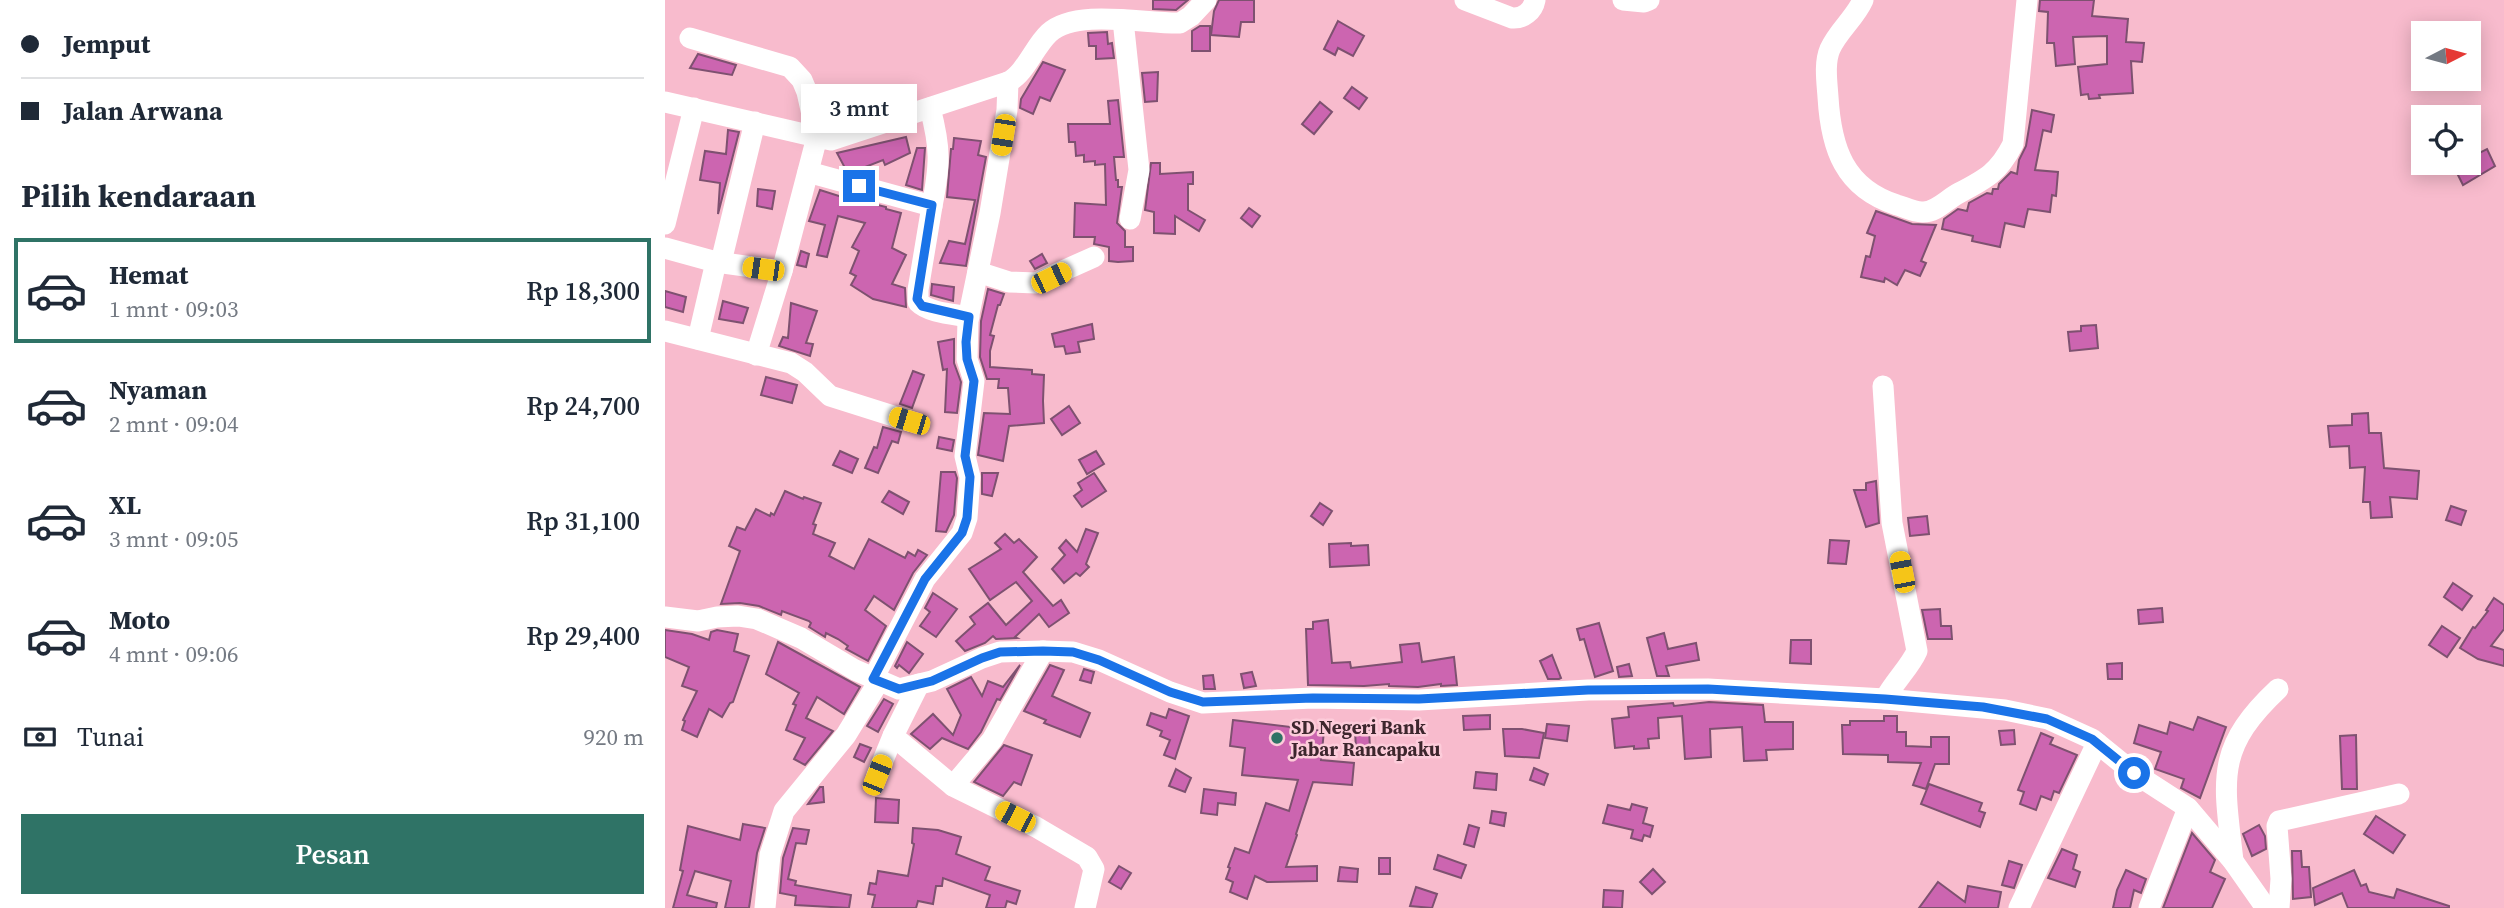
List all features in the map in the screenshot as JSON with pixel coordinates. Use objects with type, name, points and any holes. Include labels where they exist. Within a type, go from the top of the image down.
[{"type":"street","points":[[665,102],[831,140],[1017,78],[1030,56],[1052,30],[1075,20],[1181,23],[1206,0]]},
{"type":"street","points":[[1465,0],[1519,19],[1527,13],[1535,0]]},
{"type":"street","points":[[1623,0],[1649,0]]},
{"type":"street","points":[[1863,0],[1830,49],[1826,74],[1829,115],[1836,150],[1852,176],[1870,195],[1921,213],[1936,209],[1951,197],[1978,184],[2004,161],[2013,144],[2027,0]]},
{"type":"street","points":[[1123,20],[1139,170],[1130,219]]},
{"type":"street","points":[[690,38],[790,67],[802,80],[817,136],[782,271],[756,355]]},
{"type":"street","points":[[765,908],[770,855],[784,811],[846,735],[925,579],[962,533],[967,518],[970,477],[965,456],[974,381],[967,359],[966,342],[1007,110],[1008,82]]},
{"type":"street","points":[[665,224],[694,108]]},
{"type":"street","points":[[930,108],[939,139],[940,156],[918,302],[931,309],[969,317]]},
{"type":"street","points":[[698,338],[755,122]]},
{"type":"street","points":[[808,172],[932,205]]},
{"type":"street","points":[[665,248],[719,262],[782,271]]},
{"type":"street","points":[[978,272],[1009,282],[1036,283],[1094,257]]},
{"type":"street","points":[[665,331],[791,363],[798,366],[824,392],[835,398],[909,421]]},
{"type":"street","points":[[1884,386],[1892,523],[1916,651],[1885,699]]},
{"type":"street","points":[[665,617],[698,621],[738,616],[757,619],[801,638],[876,680],[899,689],[919,684],[1000,652],[1043,651],[1073,652],[1099,660],[1170,692],[1203,702],[1313,698],[1419,699],[1588,690],[1708,689],[1885,699],[1983,707],[2026,714],[2047,719],[2097,743],[2134,773],[2188,808],[2233,860],[2266,908]]},
{"type":"street","points":[[953,786],[992,740],[1043,651]]},
{"type":"street","points":[[877,775],[919,684]]},
{"type":"street","points":[[2233,860],[2226,798],[2229,758],[2235,741],[2249,719],[2278,689]]},
{"type":"street","points":[[893,736],[953,786],[1036,827],[1087,857],[1094,870],[1085,908]]},
{"type":"street","points":[[2019,908],[2097,743]]},
{"type":"street","points":[[2279,908],[2279,821],[2399,794]]},
{"type":"street","points":[[2148,908],[2188,808]]},
{"type":"building","points":[[1153,0],[1188,0],[1176,10],[1153,9]]},
{"type":"building","points":[[1219,0],[1254,0],[1254,22],[1241,22],[1239,37],[1211,35],[1214,11]]},
{"type":"building","points":[[2040,0],[2094,0],[2092,16],[2128,19],[2126,42],[2144,43],[2142,62],[2131,61],[2133,93],[2099,95],[2100,98],[2089,99],[2088,94],[2081,95],[2078,67],[2107,64],[2107,36],[2073,37],[2075,64],[2056,66],[2054,43],[2047,43],[2048,12],[2039,11]]},
{"type":"building","points":[[1338,21],[1364,36],[1353,56],[1338,48],[1335,55],[1324,49]]},
{"type":"building","points":[[1200,26],[1210,26],[1210,51],[1192,51],[1192,31]]},
{"type":"building","points":[[1107,32],[1108,44],[1112,43],[1114,58],[1096,59],[1096,46],[1089,46],[1088,33]]},
{"type":"building","points":[[698,54],[736,65],[732,75],[690,68]]},
{"type":"building","points":[[1043,62],[1065,70],[1050,101],[1040,97],[1033,114],[1020,108],[1021,99]]},
{"type":"building","points":[[1158,72],[1157,101],[1145,102],[1142,73]]},
{"type":"building","points":[[1352,87],[1367,98],[1359,109],[1344,98]]},
{"type":"building","points":[[1118,100],[1124,157],[1114,157],[1116,180],[1118,187],[1122,187],[1117,223],[1125,231],[1125,247],[1133,247],[1133,261],[1118,262],[1109,261],[1109,247],[1094,244],[1095,237],[1074,237],[1075,203],[1106,205],[1105,164],[1084,162],[1084,155],[1076,156],[1075,142],[1069,142],[1068,124],[1110,124],[1108,101]]},
{"type":"building","points":[[1320,102],[1332,112],[1314,134],[1302,124]]},
{"type":"building","points":[[2032,110],[2054,115],[2051,132],[2043,130],[2035,170],[2058,172],[2056,196],[2052,195],[2050,212],[2028,209],[2024,227],[2005,223],[2000,247],[1972,241],[1973,236],[1942,229],[1944,219],[1958,209],[1967,211],[1969,203],[1987,193],[1992,194],[1993,189],[1998,189],[1999,184],[2011,172],[2017,174],[2019,160],[2026,146]]},
{"type":"building","points":[[728,130],[739,132],[718,214],[720,183],[700,180],[705,151],[726,154]]},
{"type":"building","points":[[906,137],[910,153],[885,165],[883,160],[855,171],[845,168],[837,153]]},
{"type":"building","points":[[954,138],[981,141],[978,155],[986,157],[966,266],[940,263],[949,241],[965,244],[975,200],[947,197]]},
{"type":"building","points":[[917,148],[925,148],[922,190],[906,185]]},
{"type":"building","points":[[2487,149],[2495,166],[2481,174],[2481,152]]},
{"type":"building","points":[[1151,163],[1160,163],[1160,174],[1193,172],[1193,184],[1188,184],[1188,210],[1205,220],[1199,231],[1175,216],[1175,234],[1154,233],[1154,212],[1145,210]]},
{"type":"building","points":[[2458,175],[2480,175],[2463,185]]},
{"type":"building","points":[[758,189],[775,191],[772,209],[757,206]]},
{"type":"building","points":[[820,190],[901,213],[892,248],[906,255],[892,284],[905,288],[906,307],[873,299],[851,285],[856,276],[850,273],[859,251],[852,247],[865,223],[838,216],[827,257],[817,255],[825,225],[809,221]]},
{"type":"building","points":[[1249,208],[1260,216],[1252,227],[1241,218]]},
{"type":"building","points":[[1876,211],[1912,224],[1936,225],[1921,261],[1926,263],[1920,276],[1905,270],[1897,285],[1885,278],[1884,282],[1861,277],[1875,236],[1867,233]]},
{"type":"building","points":[[801,251],[809,254],[806,267],[797,265]]},
{"type":"building","points":[[1042,254],[1047,263],[1035,269],[1030,261]]},
{"type":"building","points":[[932,284],[954,287],[953,301],[931,295]]},
{"type":"building","points":[[988,289],[1004,294],[998,305],[990,335],[994,336],[990,367],[1032,370],[1032,374],[1044,375],[1044,423],[1009,426],[1003,461],[978,455],[984,413],[1010,414],[1008,388],[998,388],[999,379],[987,379],[980,357],[981,321]]},
{"type":"building","points":[[665,291],[686,297],[683,312],[665,307]]},
{"type":"building","points":[[723,301],[748,308],[743,323],[719,319]]},
{"type":"building","points":[[791,303],[817,311],[806,343],[813,344],[810,356],[779,346],[783,337],[788,338]]},
{"type":"building","points":[[1092,324],[1094,339],[1078,342],[1080,352],[1066,354],[1064,346],[1055,347],[1052,334]]},
{"type":"building","points":[[2096,325],[2098,348],[2070,351],[2068,332],[2081,331],[2081,326]]},
{"type":"building","points":[[954,339],[954,363],[961,382],[957,413],[945,412],[947,369],[943,370],[938,342]]},
{"type":"building","points":[[913,371],[924,375],[912,408],[900,404]]},
{"type":"building","points":[[766,377],[797,385],[792,403],[761,395]]},
{"type":"building","points":[[1069,406],[1080,423],[1062,435],[1051,419]]},
{"type":"building","points":[[2368,413],[2369,433],[2381,433],[2384,468],[2419,471],[2417,499],[2390,497],[2392,517],[2371,518],[2370,502],[2363,502],[2365,467],[2350,468],[2349,446],[2330,447],[2328,426],[2352,425],[2352,414]]},
{"type":"building","points":[[883,427],[901,432],[898,443],[892,441],[878,473],[865,468],[874,447],[877,448]]},
{"type":"building","points":[[939,437],[954,440],[952,451],[937,448]]},
{"type":"building","points":[[840,451],[858,459],[852,473],[833,465]]},
{"type":"building","points":[[1096,451],[1104,464],[1087,474],[1079,460]]},
{"type":"building","points":[[941,472],[955,472],[957,478],[954,515],[946,532],[936,531]]},
{"type":"building","points":[[982,473],[998,473],[992,496],[982,494]]},
{"type":"building","points":[[1094,473],[1106,491],[1082,507],[1074,496],[1082,490],[1078,483]]},
{"type":"building","points":[[1876,481],[1879,523],[1866,527],[1854,490],[1866,490],[1866,483]]},
{"type":"building","points":[[785,491],[821,503],[813,524],[816,525],[813,534],[835,543],[829,556],[854,569],[869,539],[905,558],[908,552],[915,556],[918,550],[927,555],[913,573],[894,610],[874,596],[865,610],[886,626],[868,661],[846,649],[848,646],[838,639],[826,633],[825,637],[809,627],[809,621],[782,611],[781,615],[759,606],[721,604],[740,551],[729,546],[737,527],[745,530],[756,509],[770,516],[771,513],[774,515]]},
{"type":"building","points":[[889,491],[909,502],[903,514],[882,502]]},
{"type":"building","points":[[1320,503],[1332,511],[1323,525],[1311,516]]},
{"type":"building","points":[[2451,506],[2466,511],[2461,525],[2446,520]]},
{"type":"building","points":[[1927,516],[1929,534],[1910,536],[1908,518]]},
{"type":"building","points":[[1086,529],[1098,533],[1086,564],[1089,567],[1080,576],[1076,573],[1064,583],[1052,569],[1065,555],[1059,548],[1066,540],[1077,552]]},
{"type":"building","points":[[1005,534],[1014,543],[1019,539],[1037,557],[1023,572],[1053,606],[1061,600],[1069,613],[1049,627],[1039,614],[1015,637],[1017,638],[996,639],[993,636],[985,643],[965,651],[956,641],[975,624],[970,617],[988,603],[1006,625],[1032,601],[1016,582],[990,600],[969,569],[1001,549],[995,543]]},
{"type":"building","points":[[1830,540],[1849,541],[1846,564],[1828,563]]},
{"type":"building","points":[[1351,543],[1351,546],[1368,545],[1369,565],[1330,567],[1329,544]]},
{"type":"building","points":[[2453,583],[2472,596],[2462,610],[2444,597]]},
{"type":"building","points":[[933,593],[957,609],[936,637],[920,626],[930,612],[925,608]]},
{"type":"building","points":[[2494,598],[2504,605],[2504,629],[2491,646],[2504,650],[2504,666],[2478,659],[2460,648],[2473,627],[2475,628],[2488,611],[2486,610]]},
{"type":"building","points":[[2162,608],[2163,622],[2139,624],[2138,610]]},
{"type":"building","points":[[1940,609],[1941,626],[1951,626],[1952,639],[1928,639],[1922,610]]},
{"type":"building","points":[[1328,620],[1332,663],[1350,662],[1351,668],[1402,662],[1400,645],[1419,643],[1422,662],[1454,657],[1457,685],[1308,685],[1306,629],[1313,629],[1313,622]]},
{"type":"building","points":[[1599,623],[1613,671],[1595,677],[1584,639],[1580,640],[1577,629]]},
{"type":"building","points":[[2442,626],[2460,638],[2447,657],[2429,645]]},
{"type":"building","points":[[665,630],[709,640],[711,632],[717,630],[738,634],[734,651],[749,656],[733,702],[722,717],[709,709],[697,737],[682,730],[683,720],[697,691],[682,686],[689,667],[665,657]]},
{"type":"building","points":[[1664,633],[1668,649],[1696,643],[1699,660],[1666,666],[1669,676],[1657,676],[1647,638]]},
{"type":"building","points":[[1791,640],[1811,640],[1811,664],[1790,663]]},
{"type":"building","points":[[778,642],[860,687],[844,714],[817,697],[806,718],[833,731],[805,765],[794,759],[805,738],[786,730],[799,693],[766,674]]},
{"type":"building","points":[[907,642],[923,654],[909,673],[899,665],[897,668],[895,666]]},
{"type":"building","points":[[1552,655],[1561,678],[1559,679],[1548,679],[1540,661]]},
{"type":"building","points":[[2122,663],[2122,679],[2108,679],[2107,664]]},
{"type":"building","points":[[1629,664],[1632,676],[1619,677],[1617,667]]},
{"type":"building","points":[[1020,665],[1000,700],[997,699],[981,732],[968,749],[942,738],[930,749],[911,734],[933,714],[953,735],[961,715],[947,689],[971,677],[982,696],[988,681],[1003,687]]},
{"type":"building","points":[[1050,665],[1064,670],[1052,696],[1090,713],[1080,737],[1044,723],[1046,720],[1024,711]]},
{"type":"building","points":[[1084,669],[1094,672],[1091,683],[1080,680]]},
{"type":"building","points":[[1252,672],[1256,686],[1244,688],[1241,674]]},
{"type":"building","points":[[1213,675],[1215,689],[1204,689],[1203,676]]},
{"type":"building","points":[[884,699],[893,704],[878,732],[867,726]]},
{"type":"building","points":[[1709,702],[1763,705],[1765,722],[1793,722],[1793,749],[1766,750],[1767,760],[1744,761],[1742,727],[1710,729],[1711,757],[1685,759],[1682,716],[1658,718],[1659,738],[1648,739],[1649,748],[1615,748],[1612,719],[1629,717],[1628,707]]},
{"type":"building","points":[[1169,709],[1189,716],[1175,759],[1164,755],[1170,740],[1160,736],[1162,731],[1147,725],[1151,713],[1166,718]]},
{"type":"building","points":[[1490,715],[1490,729],[1464,730],[1463,716]]},
{"type":"building","points":[[1884,716],[1897,716],[1897,732],[1906,732],[1906,746],[1931,747],[1931,737],[1949,737],[1949,764],[1935,764],[1926,789],[1913,785],[1921,763],[1888,762],[1888,755],[1843,754],[1842,725],[1850,725],[1850,721],[1884,721]]},
{"type":"building","points":[[2198,717],[2226,727],[2200,798],[2181,788],[2184,779],[2155,769],[2161,752],[2134,743],[2139,725],[2167,734],[2170,722],[2193,730]]},
{"type":"building","points":[[1233,720],[1324,731],[1321,760],[1354,763],[1352,785],[1313,782],[1296,834],[1286,867],[1317,866],[1317,881],[1267,882],[1255,876],[1247,899],[1230,892],[1233,882],[1226,879],[1235,848],[1249,853],[1266,803],[1289,811],[1298,780],[1242,775],[1245,748],[1230,746]]},
{"type":"building","points":[[1547,724],[1569,726],[1567,741],[1545,738]]},
{"type":"building","points":[[1369,729],[1370,749],[1356,750],[1355,730]]},
{"type":"building","points":[[1503,729],[1544,733],[1539,758],[1505,756]]},
{"type":"building","points":[[2014,730],[2015,744],[2001,745],[1999,731]]},
{"type":"building","points":[[2041,733],[2053,738],[2050,744],[2077,755],[2059,793],[2054,791],[2051,800],[2041,796],[2036,810],[2020,804],[2024,792],[2018,790]]},
{"type":"building","points":[[2356,735],[2357,789],[2342,789],[2340,736]]},
{"type":"building","points":[[860,744],[871,748],[864,762],[854,757]]},
{"type":"building","points":[[1004,745],[1032,755],[1021,785],[1014,782],[1003,796],[974,782]]},
{"type":"building","points":[[1534,768],[1548,774],[1544,785],[1530,780]]},
{"type":"building","points":[[1176,769],[1191,778],[1185,792],[1169,786]]},
{"type":"building","points":[[1476,772],[1497,774],[1496,790],[1474,788]]},
{"type":"building","points":[[1929,784],[1982,803],[1979,811],[1985,813],[1980,827],[1921,804]]},
{"type":"building","points":[[820,787],[823,787],[824,802],[808,804]]},
{"type":"building","points":[[1204,789],[1236,793],[1235,805],[1218,803],[1217,815],[1201,813]]},
{"type":"building","points":[[876,798],[899,800],[898,823],[875,822]]},
{"type":"building","points":[[1632,804],[1647,808],[1643,823],[1653,826],[1650,837],[1644,835],[1642,841],[1631,838],[1633,830],[1603,823],[1608,805],[1630,810]]},
{"type":"building","points":[[1492,811],[1506,813],[1504,826],[1490,823]]},
{"type":"building","points":[[2376,816],[2405,835],[2393,853],[2364,834]]},
{"type":"building","points":[[743,824],[765,828],[757,853],[749,908],[725,908],[731,881],[695,871],[687,895],[717,903],[716,908],[673,908],[683,871],[680,870],[688,826],[740,840]]},
{"type":"building","points":[[1469,825],[1479,828],[1474,847],[1464,844]]},
{"type":"building","points":[[2259,825],[2265,836],[2266,849],[2252,856],[2243,834]]},
{"type":"building","points":[[793,828],[809,830],[806,844],[796,843],[788,879],[796,881],[795,885],[851,895],[849,908],[795,905],[796,896],[780,893],[783,858]]},
{"type":"building","points":[[913,828],[938,830],[961,837],[956,854],[990,867],[985,880],[1020,891],[1016,904],[1007,901],[1005,908],[986,908],[990,895],[943,878],[942,886],[936,886],[933,904],[918,901],[916,908],[872,908],[875,895],[868,894],[870,883],[876,884],[878,871],[908,876],[914,844]]},
{"type":"building","points":[[2192,833],[2215,860],[2210,872],[2225,879],[2212,908],[2163,908]]},
{"type":"building","points":[[2062,849],[2077,855],[2073,869],[2080,872],[2075,887],[2048,878]]},
{"type":"building","points":[[2292,851],[2301,851],[2302,867],[2309,867],[2311,897],[2293,899]]},
{"type":"building","points":[[1438,855],[1466,865],[1461,878],[1434,869]]},
{"type":"building","points":[[1379,858],[1390,858],[1390,874],[1379,874]]},
{"type":"building","points":[[2009,861],[2022,865],[2014,888],[2002,885]]},
{"type":"building","points":[[1119,866],[1131,873],[1121,889],[1109,882]]},
{"type":"building","points":[[1340,867],[1358,869],[1357,882],[1338,881]]},
{"type":"building","points":[[1653,869],[1665,882],[1652,894],[1640,882]]},
{"type":"building","points":[[2126,870],[2146,879],[2141,893],[2134,890],[2130,908],[2113,908],[2117,890]]},
{"type":"building","points":[[2354,870],[2361,886],[2366,884],[2369,892],[2394,898],[2397,889],[2449,908],[2348,908],[2342,893],[2315,905],[2313,888]]},
{"type":"building","points":[[1938,882],[1965,902],[1968,886],[2001,892],[1998,908],[1919,908]]},
{"type":"building","points":[[1416,887],[1437,894],[1432,908],[1410,906]]},
{"type":"building","points":[[1604,890],[1623,891],[1622,908],[1603,907]]},
{"type":"place","name":"SD Negeri Bank Jabar Rancapaku","points":[[1277,738]]},
{"type":"route","points":[[859,186],[932,205],[917,299],[922,306],[969,317],[967,359],[974,381],[965,456],[970,491],[967,518],[962,533],[925,579],[873,679],[899,689],[932,681],[1000,652],[1043,651],[1073,652],[1099,660],[1170,692],[1203,702],[1313,698],[1419,699],[1650,689],[1742,689],[1885,699],[1983,707],[2047,719],[2092,739],[2134,773]]}]
